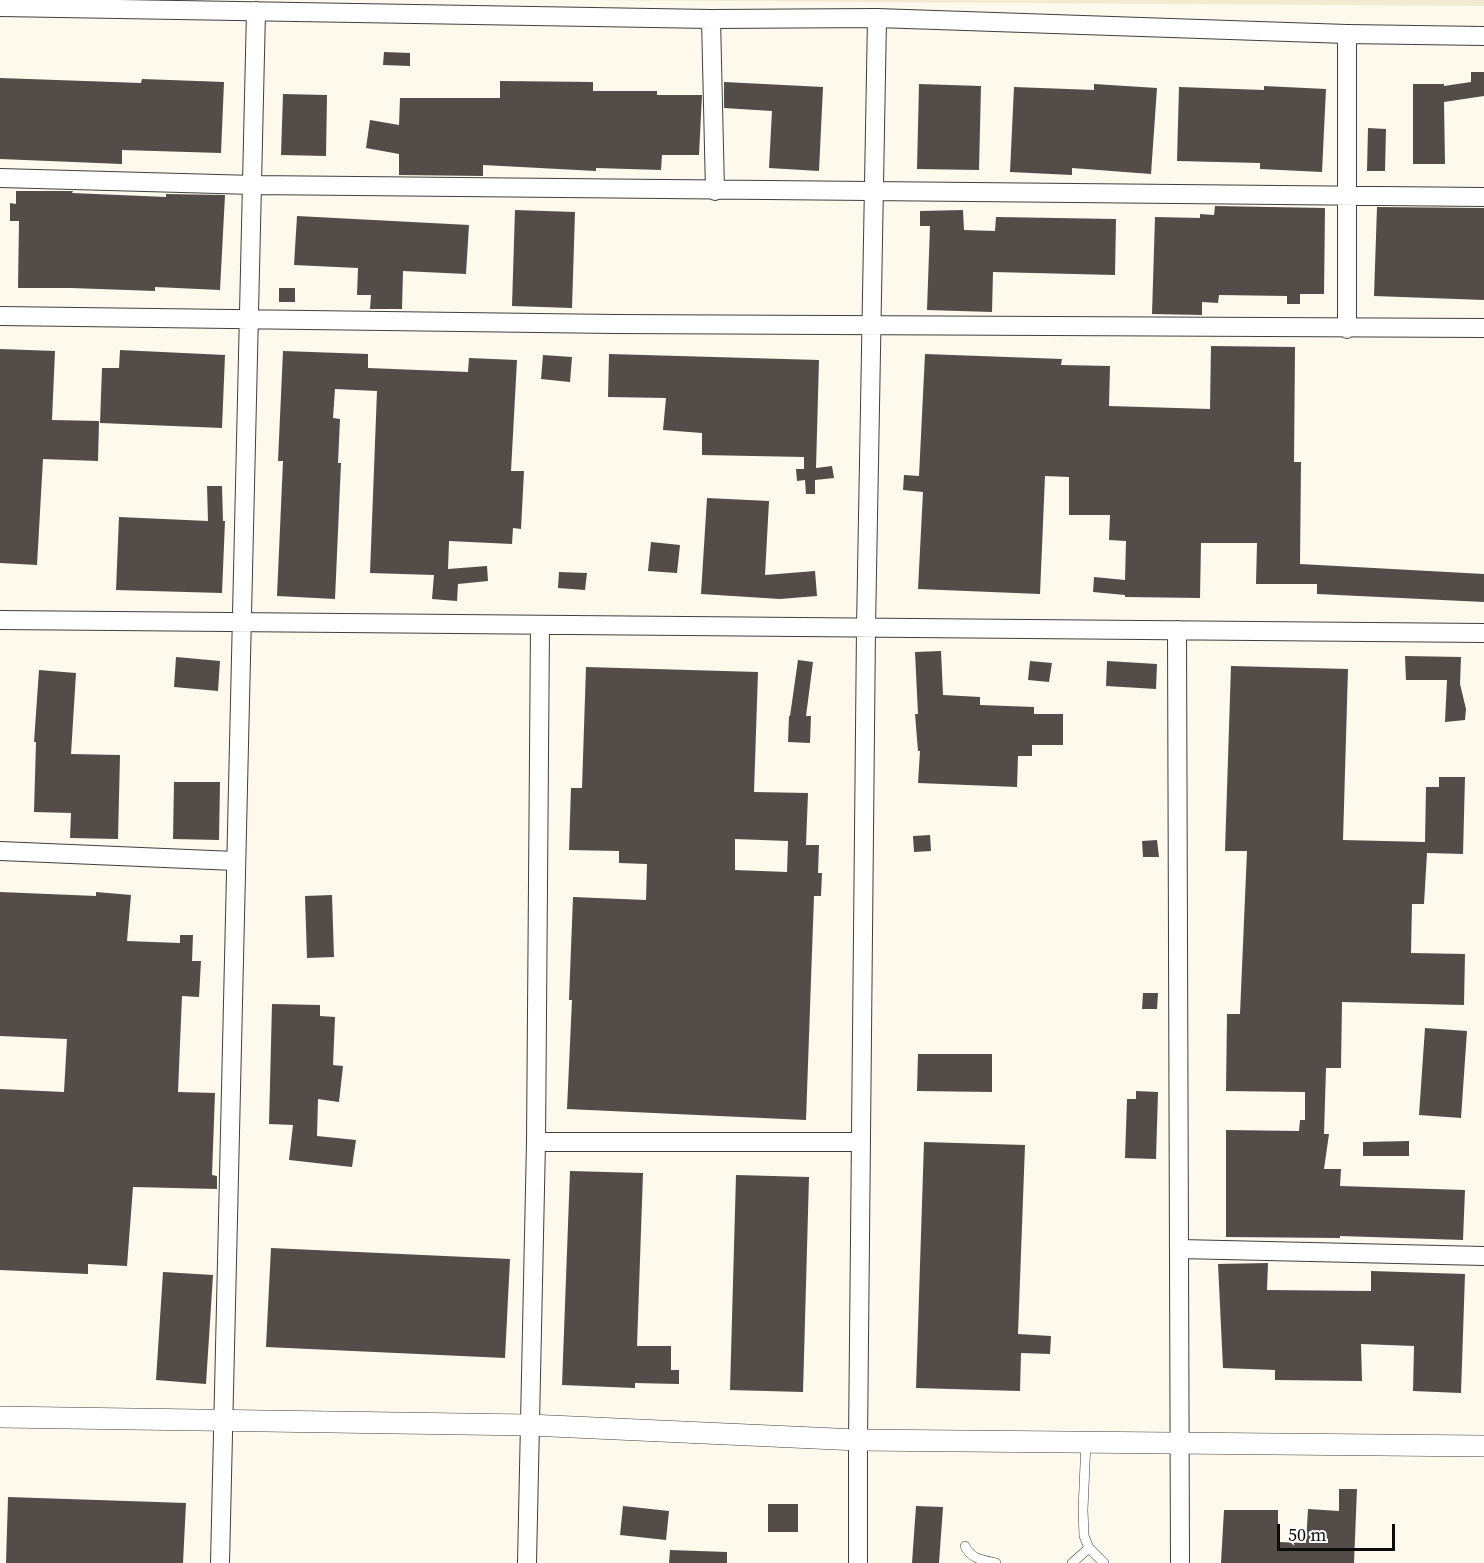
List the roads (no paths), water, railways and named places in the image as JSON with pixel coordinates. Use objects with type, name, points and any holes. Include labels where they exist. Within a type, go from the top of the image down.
[{"type":"street","points":[[0,7],[711,19],[877,18],[1347,34],[1484,36]]},
{"type":"street","points":[[220,1563],[235,861],[254,185],[256,11]]},
{"type":"street","points":[[858,1563],[866,628],[877,18]]},
{"type":"street","points":[[711,19],[715,191]]},
{"type":"street","points":[[1347,34],[1347,328]]},
{"type":"street","points":[[0,178],[254,185],[715,191],[1484,196]]},
{"type":"street","points":[[0,316],[615,324],[1484,328]]},
{"type":"street","points":[[0,620],[1484,633]]},
{"type":"street","points":[[527,1563],[536,1142],[540,625]]},
{"type":"street","points":[[1177,630],[1180,1563]]},
{"type":"street","points":[[0,851],[235,861]]},
{"type":"street","points":[[536,1142],[861,1142]]},
{"type":"street","points":[[1180,1249],[1484,1256]]},
{"type":"street","points":[[0,1417],[529,1425],[858,1440],[1484,1446]]},
{"type":"lane","points":[[1086,1441],[1084,1536],[1089,1548],[1104,1563]]},
{"type":"lane","points":[[964,1546],[977,1559],[996,1563]]},
{"type":"lane","points":[[1072,1563],[1089,1548]]}]
